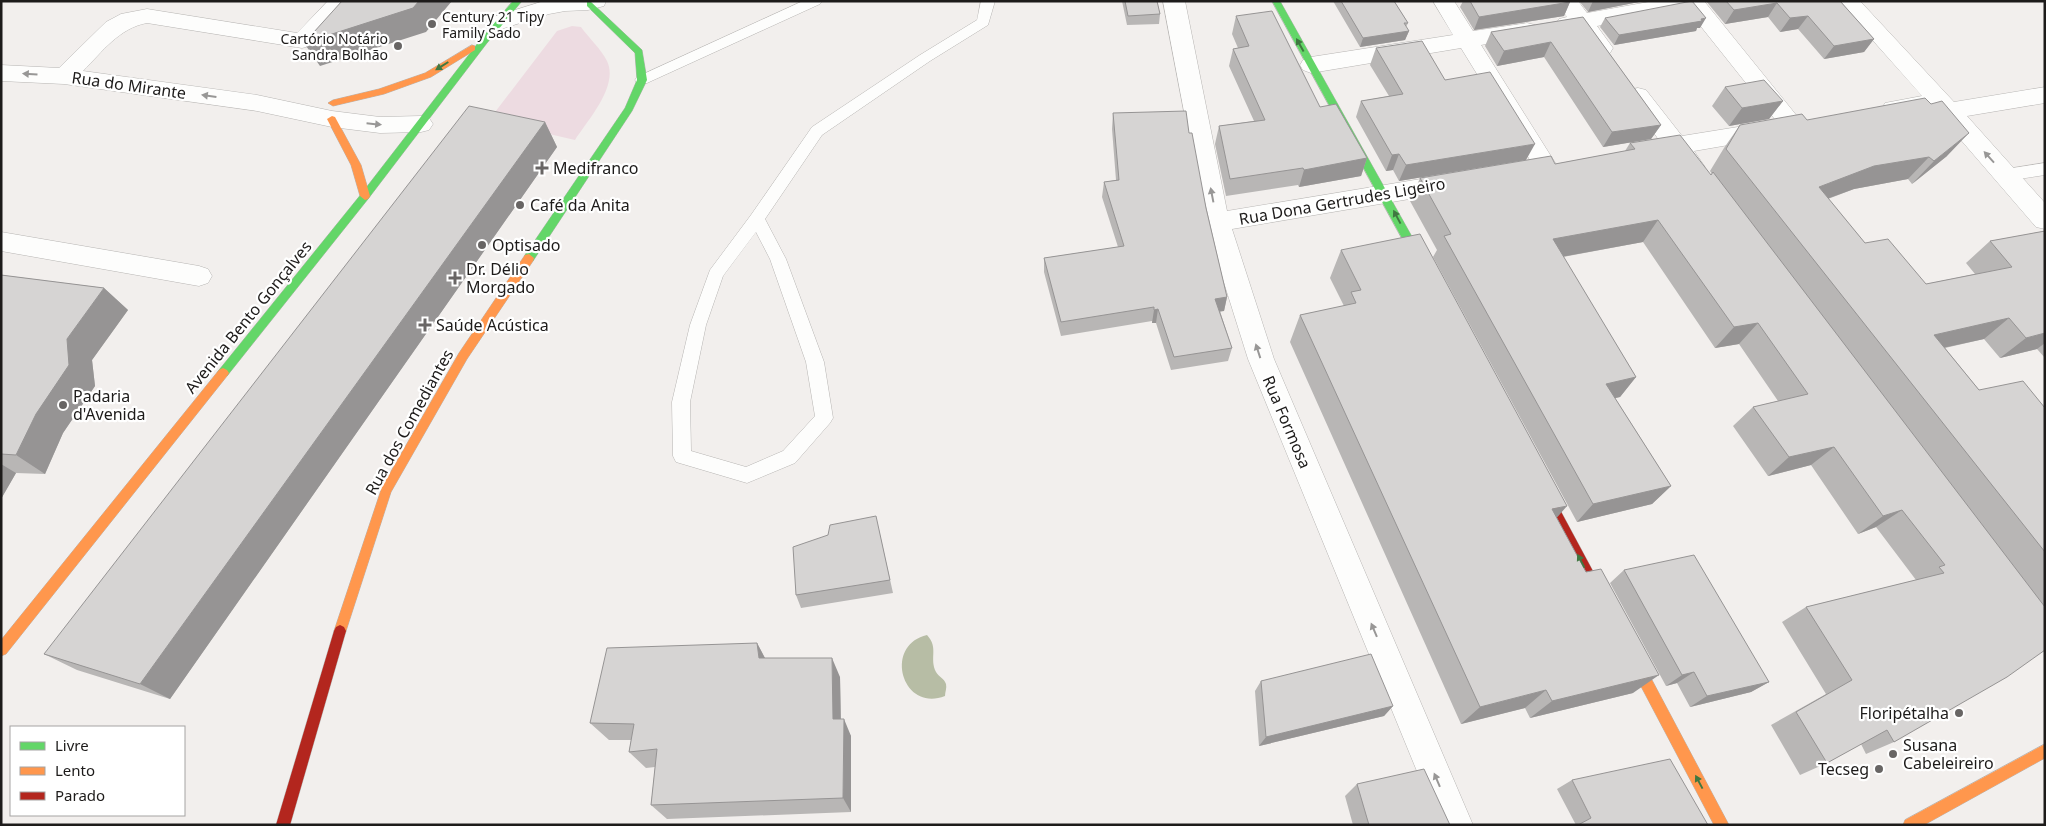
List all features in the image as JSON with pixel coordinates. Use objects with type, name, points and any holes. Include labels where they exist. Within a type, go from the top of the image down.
[{"type":"street","points":[[64,76],[114,27],[129,19],[147,16],[302,41],[340,1]]},
{"type":"street","name":"Avenida Bento Gonçalves","points":[[1,650],[366,196],[484,41],[518,1]]},
{"type":"street","name":"Rua Formosa","points":[[1174,1],[1217,222],[1261,359],[1456,825]]},
{"type":"street","points":[[1276,1],[1385,194],[1431,281]]},
{"type":"street","points":[[1443,1],[1546,167]]},
{"type":"street","points":[[1566,1],[1706,185]]},
{"type":"street","points":[[1311,65],[1582,22],[1692,1],[1803,124],[1639,152]]},
{"type":"street","points":[[1848,1],[2045,220]]},
{"type":"street","points":[[501,22],[540,9],[566,4],[593,3]]},
{"type":"street","name":"Rua dos Comediantes","points":[[283,825],[331,660],[386,491],[463,356],[629,110],[642,80],[639,52],[593,3]]},
{"type":"street","points":[[366,196],[362,177],[332,111],[428,75],[484,41]]},
{"type":"street","name":"Rua do Mirante","points":[[1,73],[64,76],[332,111],[380,125],[421,124]]},
{"type":"street","points":[[1872,113],[2045,95]]},
{"type":"street","name":"Rua Dona Gertrudes Ligeiro","points":[[1217,222],[1470,180]]},
{"type":"street","points":[[1,241],[199,276]]},
{"type":"street","points":[[1534,473],[1608,612]]},
{"type":"street","points":[[1622,638],[1722,825]]},
{"type":"street","points":[[1910,825],[2045,751]]},
{"type":"lane","points":[[642,80],[815,1]]},
{"type":"lane","points":[[757,219],[778,259],[815,362],[824,418],[789,457],[747,474],[682,456],[681,402],[698,324],[716,274],[757,219],[817,131],[925,58],[983,22],[988,1]]},
{"type":"lane","points":[[2006,176],[2045,169]]},
{"type":"shaded area","points":[[572,26],[581,27],[607,61],[610,71],[606,92],[575,140],[489,120],[557,31]]},
{"type":"shaded area","points":[[927,635],[932,644],[934,667],[944,680],[946,686],[945,696],[930,699],[918,695],[909,687],[903,676],[902,663],[905,651],[913,641]]},
{"type":"building","points":[[342,1],[419,1],[413,8],[304,43]]},
{"type":"building","points":[[1125,1],[1157,1],[1160,14],[1128,16]]},
{"type":"building","points":[[1341,1],[1394,1],[1408,23],[1404,23],[1409,31],[1363,38]]},
{"type":"building","points":[[1470,1],[1570,1],[1570,2],[1479,17]]},
{"type":"building","points":[[1692,1],[1706,18],[1701,19],[1702,21],[1619,35],[1605,18]]},
{"type":"building","points":[[1726,1],[1840,1],[1874,39],[1834,46],[1808,16],[1790,18],[1777,3],[1734,10]]},
{"type":"building","points":[[1272,11],[1320,107],[1336,104],[1367,158],[1304,170],[1303,168],[1230,179],[1219,126],[1265,120],[1233,49],[1249,46],[1236,16]]},
{"type":"building","points":[[1583,17],[1661,125],[1612,132],[1551,42],[1504,51],[1491,32]]},
{"type":"building","points":[[1422,41],[1445,80],[1490,72],[1535,144],[1406,165],[1399,154],[1392,155],[1361,101],[1403,94],[1376,48]]},
{"type":"building","points":[[1764,80],[1783,101],[1742,108],[1725,87]]},
{"type":"building","points":[[1925,98],[1931,104],[1942,101],[1969,133],[1934,161],[1929,157],[1874,166],[1819,187],[1865,243],[1888,239],[1926,284],[2012,267],[1990,241],[2045,231],[2045,333],[2026,338],[2009,318],[1934,335],[1979,390],[2023,381],[2045,408],[2045,552],[1726,149],[1740,125],[1802,114],[1807,120]]},
{"type":"building","points":[[469,106],[545,122],[140,684],[44,654]]},
{"type":"building","points":[[1186,111],[1189,133],[1192,133],[1206,208],[1227,297],[1215,299],[1232,348],[1174,357],[1158,309],[1154,310],[1154,307],[1061,322],[1044,258],[1124,246],[1104,182],[1119,180],[1113,113]]},
{"type":"building","points":[[1680,135],[1711,175],[1713,172],[2045,607],[2045,650],[2007,677],[1894,742],[1887,730],[1827,763],[1796,712],[1852,680],[1806,607],[1944,573],[1939,567],[1945,565],[1902,510],[1883,516],[1834,447],[1789,457],[1753,407],[1808,394],[1758,323],[1734,327],[1658,220],[1553,239],[1636,377],[1606,384],[1671,486],[1593,504],[1444,236],[1451,234],[1420,178],[1551,156],[1555,164],[1635,149],[1630,143]]},
{"type":"building","points":[[1420,234],[1567,506],[1552,509],[1586,572],[1601,569],[1659,675],[1552,701],[1546,690],[1480,707],[1300,315],[1356,303],[1351,292],[1361,290],[1341,250]]},
{"type":"building","points":[[1,275],[104,288],[67,339],[69,365],[36,414],[16,455],[1,454]]},
{"type":"building","points":[[876,516],[890,580],[796,595],[793,547],[828,535],[830,525]]},
{"type":"building","points":[[1694,555],[1769,682],[1707,696],[1694,672],[1682,675],[1624,570]]},
{"type":"building","points":[[757,643],[759,658],[832,658],[833,719],[844,719],[843,798],[651,805],[657,749],[629,752],[634,724],[590,723],[607,648]]},
{"type":"building","points":[[1371,654],[1393,706],[1266,737],[1261,681]]},
{"type":"building","points":[[1670,759],[1708,825],[1578,825],[1591,818],[1572,780]]},
{"type":"building","points":[[1424,769],[1450,825],[1369,825],[1357,784]]},
{"type":"traffic: fast","points":[[223,373],[365,196],[484,41],[518,1]]},
{"type":"traffic: fast","points":[[1276,1],[1425,270]]},
{"type":"traffic: fast","points":[[529,258],[629,109],[642,80],[639,52],[590,4]]},
{"type":"traffic: slow","points":[[333,103],[381,92],[428,75],[472,48]]},
{"type":"traffic: slow","points":[[332,119],[356,165],[365,196]]},
{"type":"traffic: slow","points":[[340,631],[386,491],[463,356],[529,258]]},
{"type":"traffic: slow","points":[[1,650],[223,373]]},
{"type":"traffic: slow","points":[[1630,652],[1722,825]]},
{"type":"traffic: slow","points":[[1910,825],[2045,751]]},
{"type":"traffic: jam","points":[[1540,484],[1605,605]]},
{"type":"traffic: jam","points":[[283,825],[340,631]]},
{"type":"place","name":"Century 21 Tipy Family Sado","points":[[432,24]]},
{"type":"place","name":"Cartório Notário Sandra Bolhão","points":[[398,46]]},
{"type":"place","name":"Medifranco","points":[[542,168]]},
{"type":"place","name":"Café da Anita","points":[[520,205]]},
{"type":"place","name":"Optisado","points":[[482,245]]},
{"type":"place","name":"Dr. Délio Morgado","points":[[455,278]]},
{"type":"place","name":"Saúde Acústica","points":[[425,325]]},
{"type":"place","name":"Padaria d'Avenida","points":[[63,405]]},
{"type":"place","name":"Floripétalha","points":[[1959,713]]},
{"type":"place","name":"Susana Cabeleireiro","points":[[1893,754]]},
{"type":"place","name":"Tecseg","points":[[1879,769]]}]
